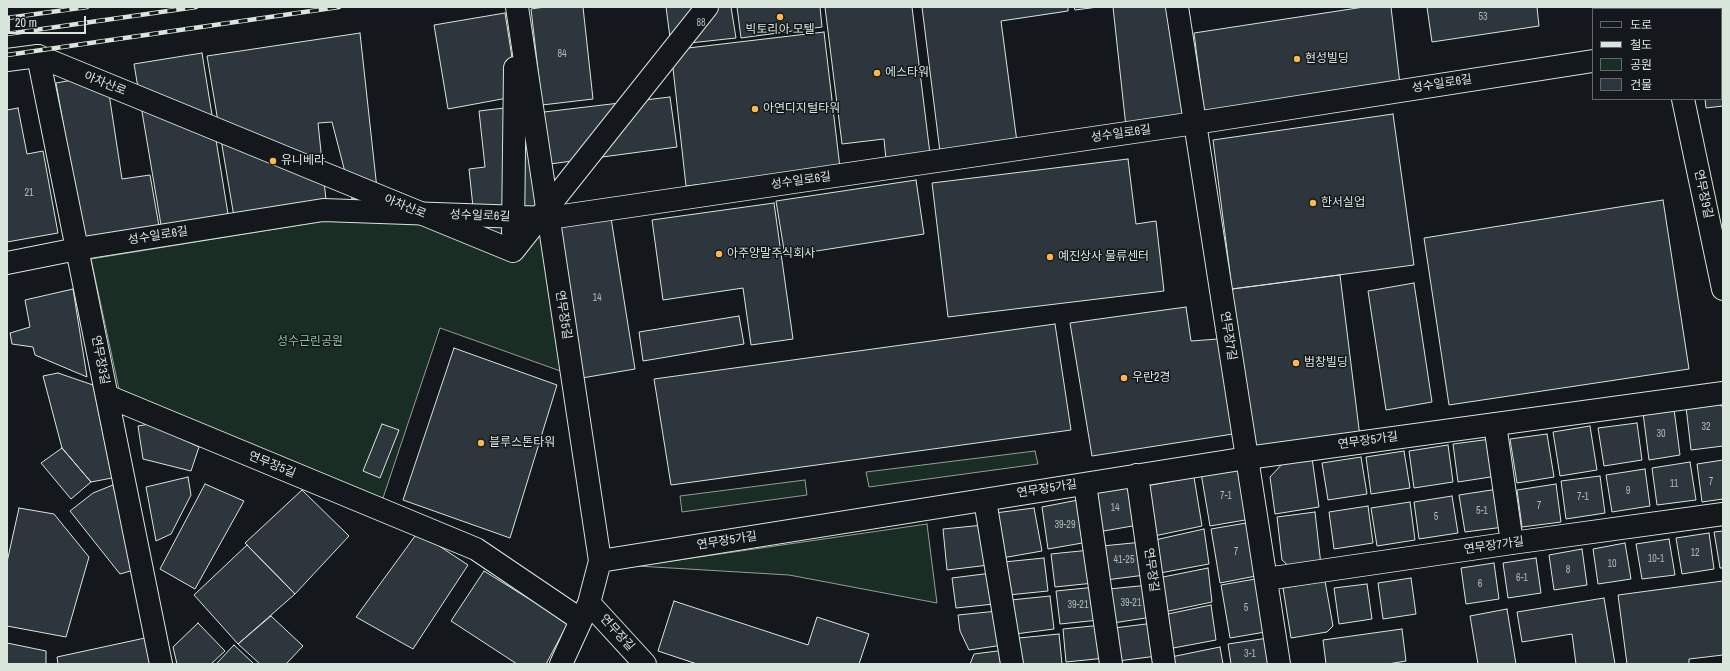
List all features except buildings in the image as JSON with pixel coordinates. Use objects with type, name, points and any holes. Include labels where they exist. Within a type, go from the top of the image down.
[{"type":"street","name":"연무장5길","points":[[516,7],[600,561],[585,611],[561,664]]},
{"type":"street","name":"연무장5길","points":[[513,251],[516,7]]},
{"type":"street","points":[[513,251],[707,7]]},
{"type":"street","name":"연무장7길","points":[[1177,7],[1280,664]]},
{"type":"street","name":"아차산로","points":[[7,60],[38,56],[513,251]]},
{"type":"street","name":"연무장3길","points":[[38,56],[161,664]]},
{"type":"street","name":"성수일로6길","points":[[7,263],[77,249],[323,210],[549,218],[1195,123],[1592,61]]},
{"type":"street","name":"연무장9길","points":[[1683,100],[1723,289]]},
{"type":"street","name":"연무장5가길","points":[[600,561],[1247,458],[1723,393]]},
{"type":"street","name":"연무장5길","points":[[107,396],[476,549],[585,611]]},
{"type":"street","points":[[1495,424],[1512,543]]},
{"type":"street","name":"연무장길","points":[[1137,475],[1164,664]]},
{"type":"street","points":[[1085,484],[1111,664]]},
{"type":"street","points":[[985,500],[1012,664]]},
{"type":"street","name":"연무장7가길","points":[[1266,579],[1723,514]]},
{"type":"street","name":"연무장길","points":[[585,611],[645,664]]},
{"type":"green space","name":"성수근린공원","points":[[324,221],[541,225],[566,373],[440,328],[382,501],[119,389],[91,259]]},
{"type":"green space","points":[[1035,451],[1038,464],[869,487],[866,472]]},
{"type":"green space","points":[[805,480],[807,495],[682,512],[680,496]]},
{"type":"green space","points":[[927,524],[937,603],[789,575],[637,566]]},
{"type":"railway","points":[[7,18],[87,7]]},
{"type":"railway","points":[[7,34],[196,7]]},
{"type":"railway","points":[[7,55],[339,7]]},
{"type":"place","name":"빅토리아 모텔","points":[[780,17]]},
{"type":"place","name":"현성빌딩","points":[[1297,59]]},
{"type":"place","name":"에스타워","points":[[877,73]]},
{"type":"place","name":"아연디지털타워","points":[[755,109]]},
{"type":"place","name":"유니베라","points":[[273,161]]},
{"type":"place","name":"한서실업","points":[[1313,203]]},
{"type":"place","name":"아주양말주식회사","points":[[719,254]]},
{"type":"place","name":"예진상사 물류센터","points":[[1050,257]]},
{"type":"place","name":"범창빌딩","points":[[1296,363]]},
{"type":"place","name":"우란2경","points":[[1124,378]]},
{"type":"place","name":"블루스톤타워","points":[[481,443]]}]
